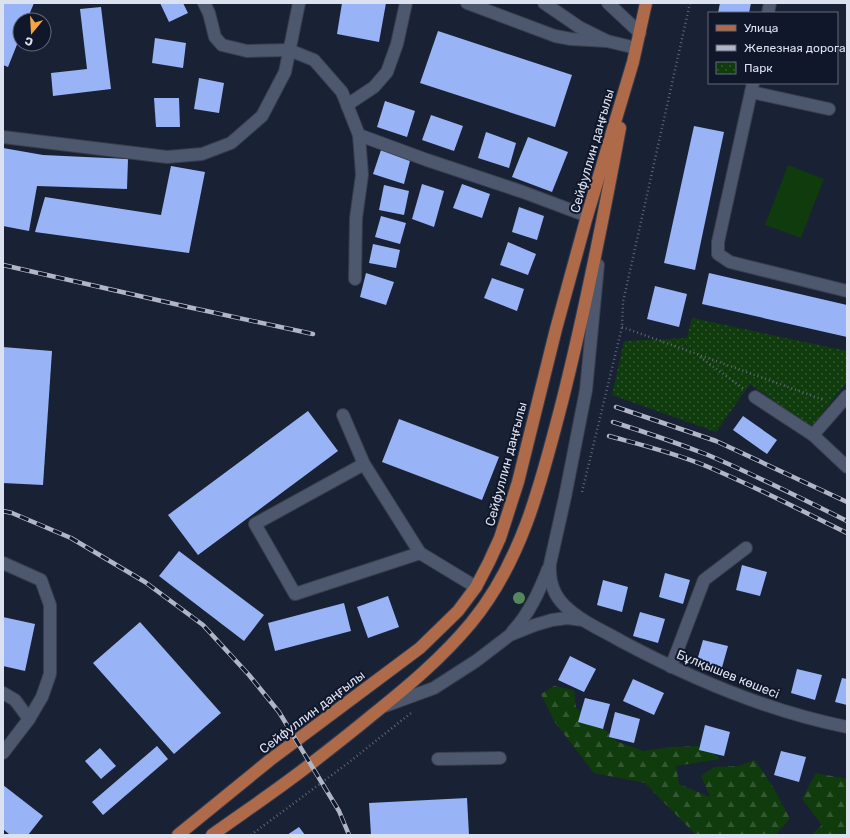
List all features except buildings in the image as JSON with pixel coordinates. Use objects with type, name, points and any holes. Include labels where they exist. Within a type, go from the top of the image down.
[{"type":"main road","name":"Сейфуллин даңғылы","points":[[212,835],[317,759],[382,707],[437,660],[472,622],[491,597],[506,571],[528,520],[542,482],[579,335],[601,234],[633,62],[646,3]]},
{"type":"main road","name":"Сейфуллин даңғылы","points":[[178,835],[270,760],[420,648],[458,611],[476,587],[494,550],[510,508],[587,216],[633,62]]},
{"type":"street","points":[[204,3],[209,13],[215,36],[222,45],[248,51],[289,50],[314,60],[342,92],[359,135],[362,175],[356,218],[355,279]]},
{"type":"street","points":[[3,137],[167,157],[202,154],[231,144],[262,116],[285,72],[299,3]]},
{"type":"street","points":[[347,105],[374,87],[387,72],[397,44],[406,3]]},
{"type":"street","points":[[467,3],[555,36],[571,39],[607,41],[636,48]]},
{"type":"street","points":[[544,3],[579,27],[607,41]]},
{"type":"street","points":[[608,3],[640,33]]},
{"type":"street","points":[[829,109],[752,88],[718,242],[718,254],[730,262],[847,292]]},
{"type":"street","points":[[359,135],[587,216]]},
{"type":"street","points":[[382,707],[434,688],[476,662],[510,635],[521,623],[540,590],[550,564],[586,390],[601,234]]},
{"type":"street","points":[[754,397],[813,435],[847,467]]},
{"type":"street","points":[[813,435],[843,401]]},
{"type":"street","points":[[343,415],[364,464],[420,553],[476,587]]},
{"type":"street","points":[[364,464],[254,524],[295,594],[420,553]]},
{"type":"street","points":[[671,667],[704,580],[746,548]]},
{"type":"street","points":[[3,563],[40,580],[50,605],[50,674],[42,697],[29,718],[3,753]]},
{"type":"street","name":"Бұлқышев көшесі","points":[[550,564],[552,586],[557,596],[564,606],[583,620],[671,667],[705,683],[751,700],[814,720],[847,727]]},
{"type":"street","points":[[510,635],[534,625],[552,620],[567,618],[583,620]]},
{"type":"street","points":[[3,693],[15,700],[29,718]]},
{"type":"street","points":[[438,759],[500,758]]},
{"type":"path","points":[[581,498],[622,327],[623,302],[690,3]]},
{"type":"path","points":[[622,327],[696,355],[843,401]]},
{"type":"path","points":[[696,355],[754,397]]},
{"type":"path","points":[[251,835],[415,710]]},
{"type":"green space","points":[[788,165],[824,179],[801,238],[765,225]]},
{"type":"green space","points":[[692,318],[847,351],[847,382],[811,427],[750,384],[716,432],[612,395],[624,341],[687,338]]},
{"type":"green space","points":[[554,686],[574,690],[576,708],[601,726],[618,742],[644,751],[669,747],[706,746],[720,759],[676,766],[679,784],[710,797],[701,776],[714,767],[738,766],[755,760],[773,787],[790,819],[775,835],[696,835],[645,783],[594,773],[554,721],[541,694]]},
{"type":"green space","points":[[816,773],[847,779],[847,835],[811,835],[822,825],[802,799]]},
{"type":"railway","points":[[3,265],[313,334]]},
{"type":"railway","points":[[616,407],[716,441],[847,502]]},
{"type":"railway","points":[[613,422],[708,455],[847,521]]},
{"type":"railway","points":[[609,436],[694,461],[759,490],[847,533]]},
{"type":"railway","points":[[3,511],[12,513],[71,538],[145,582],[203,625],[249,675],[279,712],[339,811],[349,835]]}]
